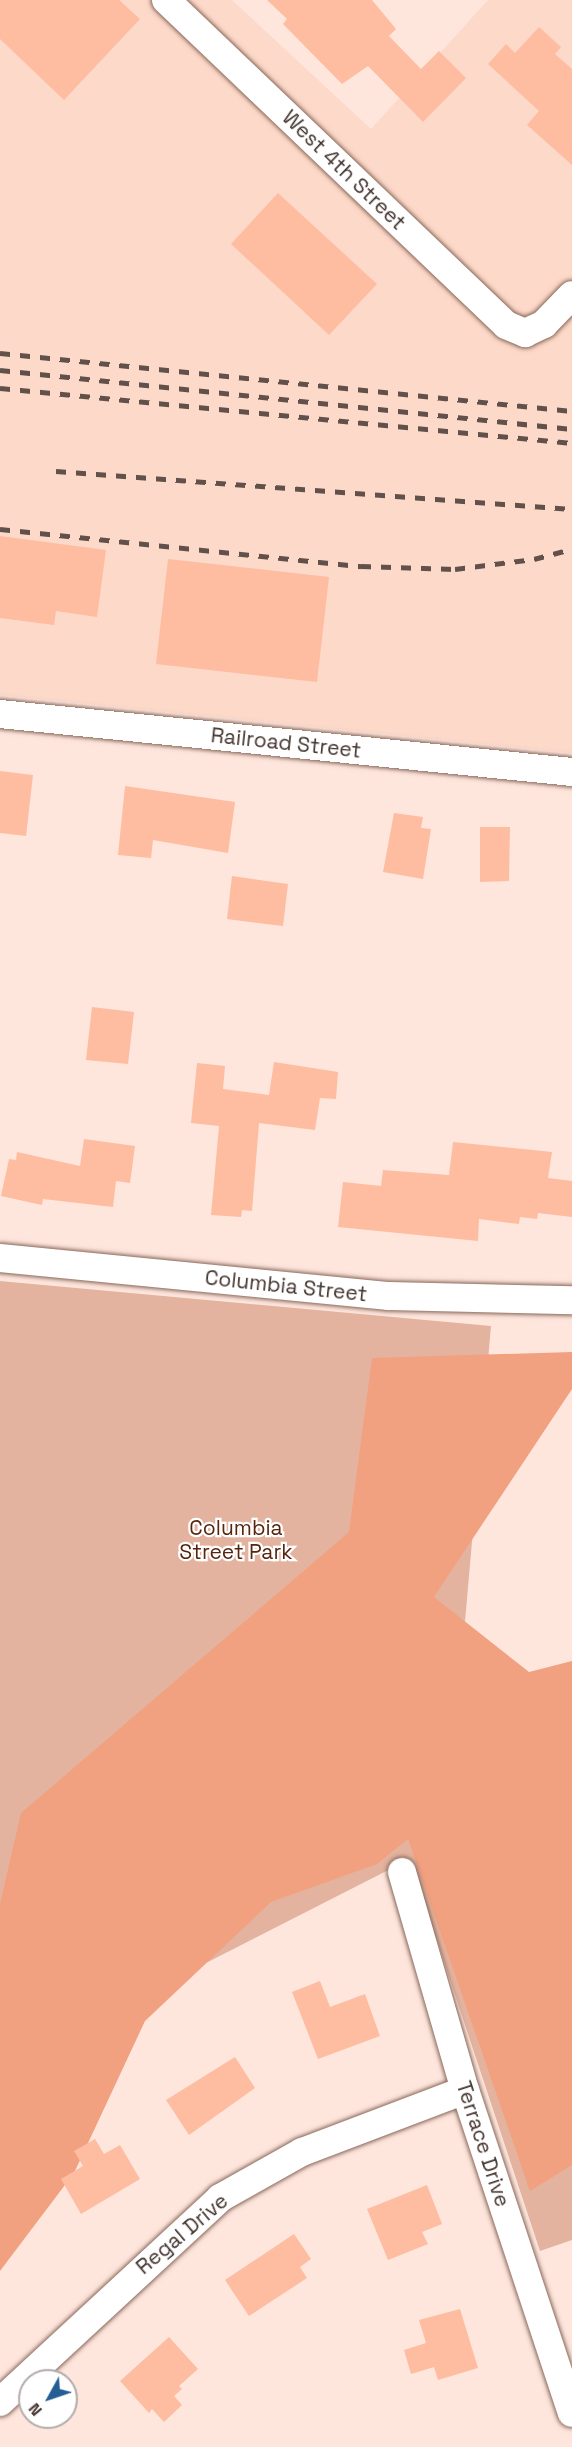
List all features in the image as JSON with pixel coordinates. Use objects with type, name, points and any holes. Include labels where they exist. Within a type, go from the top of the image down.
[{"type":"street","name":"West 4th Street","points":[[166,0],[506,325],[525,333],[544,324],[572,295]]},
{"type":"street","name":"Railroad Street","points":[[0,714],[572,772]]},
{"type":"street","name":"Columbia Street","points":[[0,1258],[389,1296],[572,1300]]},
{"type":"street","name":"Terrace Drive","points":[[402,1872],[465,2090],[566,2373],[572,2413]]},
{"type":"street","name":"Regal Drive","points":[[0,2402],[220,2198],[302,2152],[465,2090]]},
{"type":"shaded area","points":[[0,0],[232,0],[371,129],[488,0],[572,0],[572,753],[0,695]]},
{"type":"shaded area","points":[[572,1352],[572,1389],[434,1597],[529,1672],[572,1661],[572,2165],[530,2191],[408,1839],[377,1864],[271,1902],[145,2021],[74,2173],[0,2271],[0,1904],[21,1813],[349,1532],[372,1358]]},
{"type":"green space","name":"Columbia Street Park","points":[[0,1281],[491,1326],[458,1701],[572,1712],[572,2240],[540,2251],[410,1859],[0,2068]]},
{"type":"building","points":[[0,0],[119,0],[140,19],[64,100],[0,39]]},
{"type":"building","points":[[267,0],[372,0],[396,29],[389,36],[421,69],[439,51],[466,78],[423,122],[368,66],[342,84],[283,24],[287,19]]},
{"type":"building","points":[[539,27],[561,47],[555,54],[572,69],[572,165],[527,125],[539,111],[488,64],[506,44],[515,53]]},
{"type":"building","points":[[278,193],[377,284],[329,335],[231,244]]},
{"type":"building","points":[[0,536],[106,550],[97,617],[56,611],[54,625],[0,618]]},
{"type":"building","points":[[168,559],[329,577],[317,682],[156,664]]},
{"type":"building","points":[[0,771],[33,775],[26,836],[0,833]]},
{"type":"building","points":[[125,786],[235,802],[228,853],[153,840],[151,858],[118,855]]},
{"type":"building","points":[[394,813],[423,817],[421,828],[431,829],[423,879],[383,872]]},
{"type":"building","points":[[480,827],[510,827],[509,881],[480,882]]},
{"type":"building","points":[[232,876],[288,884],[283,926],[227,919]]},
{"type":"building","points":[[92,1007],[134,1012],[128,1064],[86,1060]]},
{"type":"building","points":[[274,1062],[338,1072],[336,1099],[320,1098],[315,1130],[259,1123],[252,1211],[242,1210],[241,1217],[211,1215],[219,1126],[191,1123],[197,1063],[225,1066],[223,1089],[269,1095]]},
{"type":"building","points":[[84,1139],[135,1146],[130,1183],[116,1181],[113,1207],[43,1199],[42,1205],[1,1196],[9,1159],[16,1160],[17,1152],[80,1166]]},
{"type":"building","points":[[453,1142],[552,1152],[548,1178],[572,1181],[572,1217],[538,1213],[537,1219],[520,1217],[519,1224],[479,1219],[478,1241],[338,1227],[343,1182],[381,1186],[383,1170],[449,1175]]},
{"type":"building","points":[[320,1981],[330,2007],[365,1994],[380,2036],[318,2059],[292,1992]]},
{"type":"building","points":[[235,2057],[255,2088],[189,2135],[166,2100]]},
{"type":"building","points":[[95,2139],[104,2154],[120,2145],[140,2179],[81,2214],[61,2179],[83,2166],[74,2151]]},
{"type":"building","points":[[427,2185],[442,2224],[422,2232],[428,2244],[388,2260],[367,2209]]},
{"type":"building","points":[[294,2234],[311,2259],[300,2267],[307,2278],[249,2316],[225,2280]]},
{"type":"building","points":[[460,2309],[478,2368],[438,2380],[434,2367],[411,2374],[404,2350],[426,2343],[419,2320]]},
{"type":"building","points":[[169,2337],[198,2369],[179,2386],[182,2389],[174,2396],[182,2405],[164,2422],[152,2409],[149,2413],[120,2381]]},
{"type":"railway","points":[[0,353],[572,411]]},
{"type":"railway","points":[[0,370],[572,429]]},
{"type":"railway","points":[[0,388],[572,443]]},
{"type":"railway","points":[[56,471],[572,509]]},
{"type":"railway","points":[[0,529],[361,566],[455,569],[534,559],[572,549]]}]
